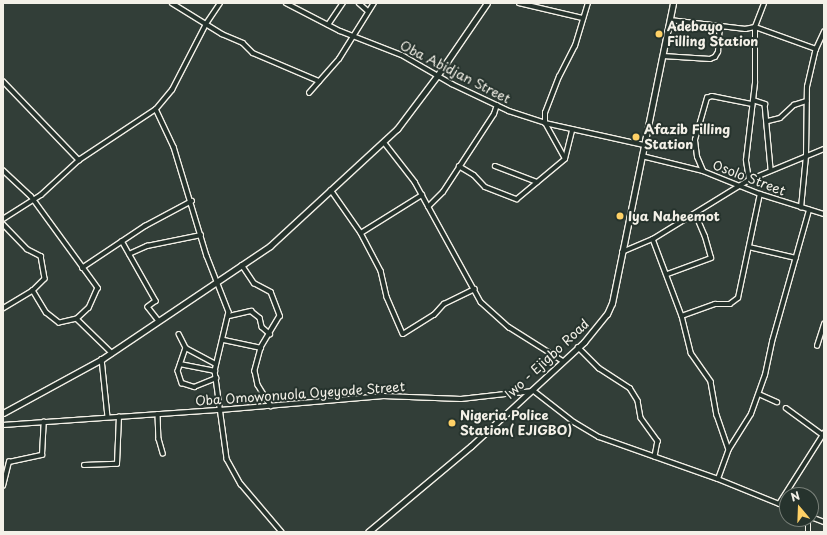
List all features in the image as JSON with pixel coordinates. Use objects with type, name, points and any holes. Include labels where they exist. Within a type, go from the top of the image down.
[{"type":"main road","points":[[3,413],[112,353],[265,250],[384,142],[437,76],[486,3]]},
{"type":"main road","name":"Iwo - Ejigbo Road","points":[[368,532],[461,454],[563,361],[596,329],[610,308],[673,3]]},
{"type":"street","points":[[172,3],[206,24],[243,43],[252,53],[319,81]]},
{"type":"street","points":[[3,218],[33,199],[79,160],[156,109],[172,90],[206,24],[220,3]]},
{"type":"street","name":"Oba Abidjan Street","points":[[286,3],[352,36],[402,55],[437,76],[497,105],[546,123],[644,145]]},
{"type":"street","points":[[328,25],[342,3]]},
{"type":"street","points":[[359,3],[368,11]]},
{"type":"street","points":[[309,93],[338,59],[374,3]]},
{"type":"street","points":[[519,3],[583,18]]},
{"type":"street","points":[[565,159],[546,123],[545,113],[558,77],[575,46],[588,3]]},
{"type":"street","points":[[749,180],[746,160],[752,102],[755,27],[764,3]]},
{"type":"street","points":[[670,20],[751,29],[755,27],[816,49]]},
{"type":"street","points":[[663,56],[704,59],[715,57],[718,52],[720,26]]},
{"type":"street","points":[[801,208],[806,156],[806,101],[808,75],[816,49],[824,32]]},
{"type":"street","points":[[3,81],[79,160]]},
{"type":"street","points":[[703,171],[697,157],[695,140],[707,98],[712,96],[765,104],[768,121],[767,143],[771,169]]},
{"type":"street","points":[[768,121],[780,118],[794,105],[806,101]]},
{"type":"street","points":[[428,207],[443,192],[494,114],[497,105]]},
{"type":"street","points":[[156,109],[174,147],[192,201],[201,235],[229,316],[215,371],[225,450],[230,465],[241,484],[282,532]]},
{"type":"street","points":[[459,166],[474,175],[485,187],[516,199],[565,159],[572,130]]},
{"type":"street","points":[[384,142],[415,182],[481,302],[504,322],[563,361]]},
{"type":"street","points":[[622,252],[653,239],[749,180],[771,169],[824,149]]},
{"type":"street","name":"Osolo Street","points":[[642,156],[703,171],[760,194],[824,214]]},
{"type":"street","points":[[495,166],[537,182]]},
{"type":"street","points":[[3,170],[33,199],[98,288],[88,308],[78,319],[56,323],[46,313],[33,291]]},
{"type":"street","points":[[331,190],[361,233],[381,270],[387,297],[403,334],[434,315],[444,304],[475,289]]},
{"type":"street","points":[[682,316],[715,304],[734,302],[738,298],[760,194]]},
{"type":"street","points":[[361,233],[422,195]]},
{"type":"street","points":[[82,268],[122,241],[192,201]]},
{"type":"street","points":[[718,479],[729,450],[742,431],[759,394],[809,210]]},
{"type":"street","points":[[668,274],[711,258],[705,237],[695,214]]},
{"type":"street","points":[[3,224],[27,248],[43,260],[45,279],[33,291],[3,309]]},
{"type":"street","points":[[129,254],[147,246],[201,235]]},
{"type":"street","points":[[653,239],[668,274],[682,316],[691,353],[711,382],[717,415],[729,450]]},
{"type":"street","points":[[122,241],[156,301],[148,307],[159,321]]},
{"type":"street","points":[[749,247],[796,258]]},
{"type":"street","points":[[242,265],[254,283],[271,292],[275,299],[279,320],[261,348],[255,371],[257,382],[271,406]]},
{"type":"street","points":[[229,316],[251,310],[260,318],[262,327],[270,334]]},
{"type":"street","points":[[78,319],[112,353]]},
{"type":"street","points":[[817,346],[824,324]]},
{"type":"street","points":[[179,334],[182,344],[186,348],[216,364]]},
{"type":"street","points":[[224,340],[261,348]]},
{"type":"street","points":[[578,347],[600,368],[630,388],[638,401],[642,418],[658,440],[655,457]]},
{"type":"street","points":[[186,348],[178,374],[185,386],[199,385],[216,378]]},
{"type":"street","points":[[102,359],[108,417]]},
{"type":"street","points":[[180,364],[215,371]]},
{"type":"street","points":[[529,391],[534,391],[574,422],[599,437],[718,479],[779,504]]},
{"type":"street","name":"Oba Omowonuola Oyeyode Street","points":[[3,425],[220,410],[360,398],[408,395],[461,399],[529,391]]},
{"type":"street","points":[[759,394],[777,402]]},
{"type":"street","points":[[786,408],[823,434],[790,487]]},
{"type":"street","points":[[158,414],[159,439],[163,453]]},
{"type":"street","points":[[84,465],[117,464],[119,417]]},
{"type":"street","points":[[3,486],[9,462],[42,455],[44,422]]},
{"type":"place","name":"Adebayo Filling Station","points":[[659,34]]},
{"type":"place","name":"Afazib Filling Station","points":[[636,137]]},
{"type":"place","name":"Iya Naheemot","points":[[620,216]]},
{"type":"place","name":"Nigeria Police Station( EJIGBO)","points":[[452,423]]}]
